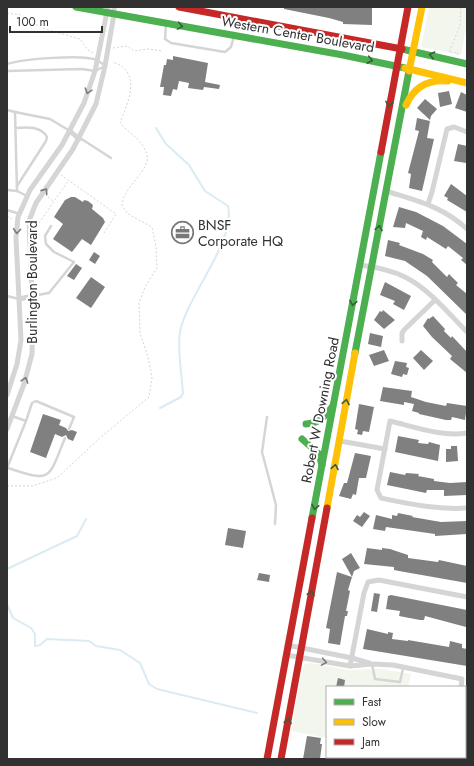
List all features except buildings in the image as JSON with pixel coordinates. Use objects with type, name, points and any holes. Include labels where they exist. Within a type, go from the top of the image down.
[{"type":"main road","name":"Western Center Boulevard","points":[[76,7],[114,10],[166,23],[410,68],[444,76],[467,84]]},
{"type":"main road","name":"Western Center Boulevard","points":[[179,7],[401,48],[457,60],[467,64]]},
{"type":"main road","name":"Robert W Downing Road","points":[[267,759],[323,469],[408,7]]},
{"type":"main road","name":"Robert W Downing Road","points":[[281,759],[300,648],[340,441],[371,267],[422,7]]},
{"type":"main road","points":[[396,143],[401,139],[406,104],[412,94],[420,86],[440,80],[467,84]]},
{"type":"main road","points":[[306,424],[314,424],[326,417],[335,403]]},
{"type":"main road","points":[[302,439],[319,454],[323,469]]},
{"type":"street","name":"Burlington Boulevard","points":[[7,395],[17,364],[20,347],[20,299],[16,238],[18,220],[28,196],[70,132],[84,103],[95,71],[106,10]]},
{"type":"street","name":"Burlington Boulevard","points":[[7,429],[9,416],[26,378],[32,354],[33,324],[29,221],[33,210],[79,139],[96,104],[107,60],[114,10]]},
{"type":"street","points":[[428,204],[447,129],[454,127],[467,132]]},
{"type":"street","points":[[70,132],[79,139]]},
{"type":"street","points":[[386,191],[428,204],[444,211],[467,229]]},
{"type":"street","points":[[23,206],[33,210]]},
{"type":"street","points":[[360,265],[404,276],[435,300],[467,332]]},
{"type":"street","points":[[20,299],[32,296]]},
{"type":"street","points":[[402,341],[402,333],[405,329],[435,300]]},
{"type":"street","points":[[467,433],[439,433],[390,421],[377,490],[381,498],[443,509],[467,508]]},
{"type":"street","points":[[340,441],[385,449]]},
{"type":"street","points":[[350,666],[364,593],[368,582],[379,580],[467,597]]},
{"type":"street","points":[[288,646],[352,658],[372,664],[462,679],[461,686]]},
{"type":"street","points":[[286,655],[350,666],[372,664]]},
{"type":"lane","points":[[166,23],[165,39],[178,44],[225,52],[231,47],[234,36]]},
{"type":"lane","points":[[7,64],[20,60],[97,58],[105,66],[95,71],[82,69],[7,71]]},
{"type":"lane","points":[[7,111],[50,119],[70,132]]},
{"type":"lane","points":[[15,112],[16,191]]},
{"type":"lane","points":[[16,128],[35,128],[42,131],[47,137],[46,141],[16,186]]},
{"type":"lane","points":[[79,139],[111,158]]},
{"type":"lane","points":[[7,190],[16,191],[28,196]]},
{"type":"lane","points":[[7,210],[20,214]]},
{"type":"lane","points":[[32,296],[49,293],[74,262],[54,252],[46,244],[45,236],[51,226]]},
{"type":"lane","points":[[7,296],[20,299]]},
{"type":"lane","points":[[65,438],[50,473],[44,477],[34,477],[8,468],[32,403],[36,401],[74,417],[69,429]]},
{"type":"lane","points":[[9,416],[26,421]]},
{"type":"lane","points":[[267,417],[262,452],[276,505],[275,524]]},
{"type":"lane","points":[[372,664],[375,679],[400,682],[403,668]]},
{"type":"path","points":[[457,60],[458,53],[449,52],[460,26],[461,7]]},
{"type":"path","points":[[7,13],[21,15],[42,28],[80,39],[88,50],[97,58]]},
{"type":"path","points":[[109,47],[127,46],[134,51],[148,49],[163,51]]},
{"type":"path","points":[[7,486],[32,486],[57,478],[100,437],[149,397],[152,378],[148,357],[140,333],[139,303],[145,287],[157,268],[156,247],[152,227],[128,214],[122,206],[124,194],[147,163],[147,154],[136,136],[123,127],[120,122],[132,92],[129,77],[124,68],[107,60]]},
{"type":"path","points":[[57,174],[116,214],[104,233]]},
{"type":"path","points":[[29,221],[39,223],[69,181]]},
{"type":"path","points":[[7,216],[10,219],[18,220]]},
{"type":"shaded area","points":[[429,7],[467,7],[467,23],[461,55],[421,47]]},
{"type":"shaded area","points":[[311,663],[348,670],[381,669],[411,674],[408,686],[326,686],[326,738],[291,731],[302,668],[305,664]]},
{"type":"waterway","points":[[156,128],[166,144],[189,165],[205,191],[228,206],[229,220],[225,236],[210,269],[184,317],[180,332],[179,354],[183,393],[181,397],[160,408]]},
{"type":"waterway","points":[[7,569],[77,536],[86,519]]},
{"type":"waterway","points":[[7,604],[13,618],[31,628],[35,634],[35,646],[40,645],[47,639],[89,641],[96,646],[120,650],[140,663],[149,684],[157,689],[257,713]]},
{"type":"traffic: fast","points":[[76,7],[343,55],[405,68]]},
{"type":"traffic: fast","points":[[402,49],[467,64]]},
{"type":"traffic: fast","points":[[355,353],[409,71]]},
{"type":"traffic: fast","points":[[312,518],[381,152]]},
{"type":"traffic: fast","points":[[306,424],[321,419],[332,407]]},
{"type":"traffic: fast","points":[[302,439],[319,454],[322,465]]},
{"type":"traffic: slow","points":[[409,71],[422,7]]},
{"type":"traffic: slow","points":[[405,68],[467,83]]},
{"type":"traffic: slow","points":[[406,105],[413,93],[422,86],[434,81],[448,81]]},
{"type":"traffic: slow","points":[[327,508],[355,353]]},
{"type":"traffic: jam","points":[[179,7],[402,49]]},
{"type":"traffic: jam","points":[[381,152],[408,7]]},
{"type":"traffic: jam","points":[[281,759],[327,508]]},
{"type":"traffic: jam","points":[[267,759],[312,518]]},
{"type":"place","name":"BNSF Corporate HQ","points":[[182,233]]}]
